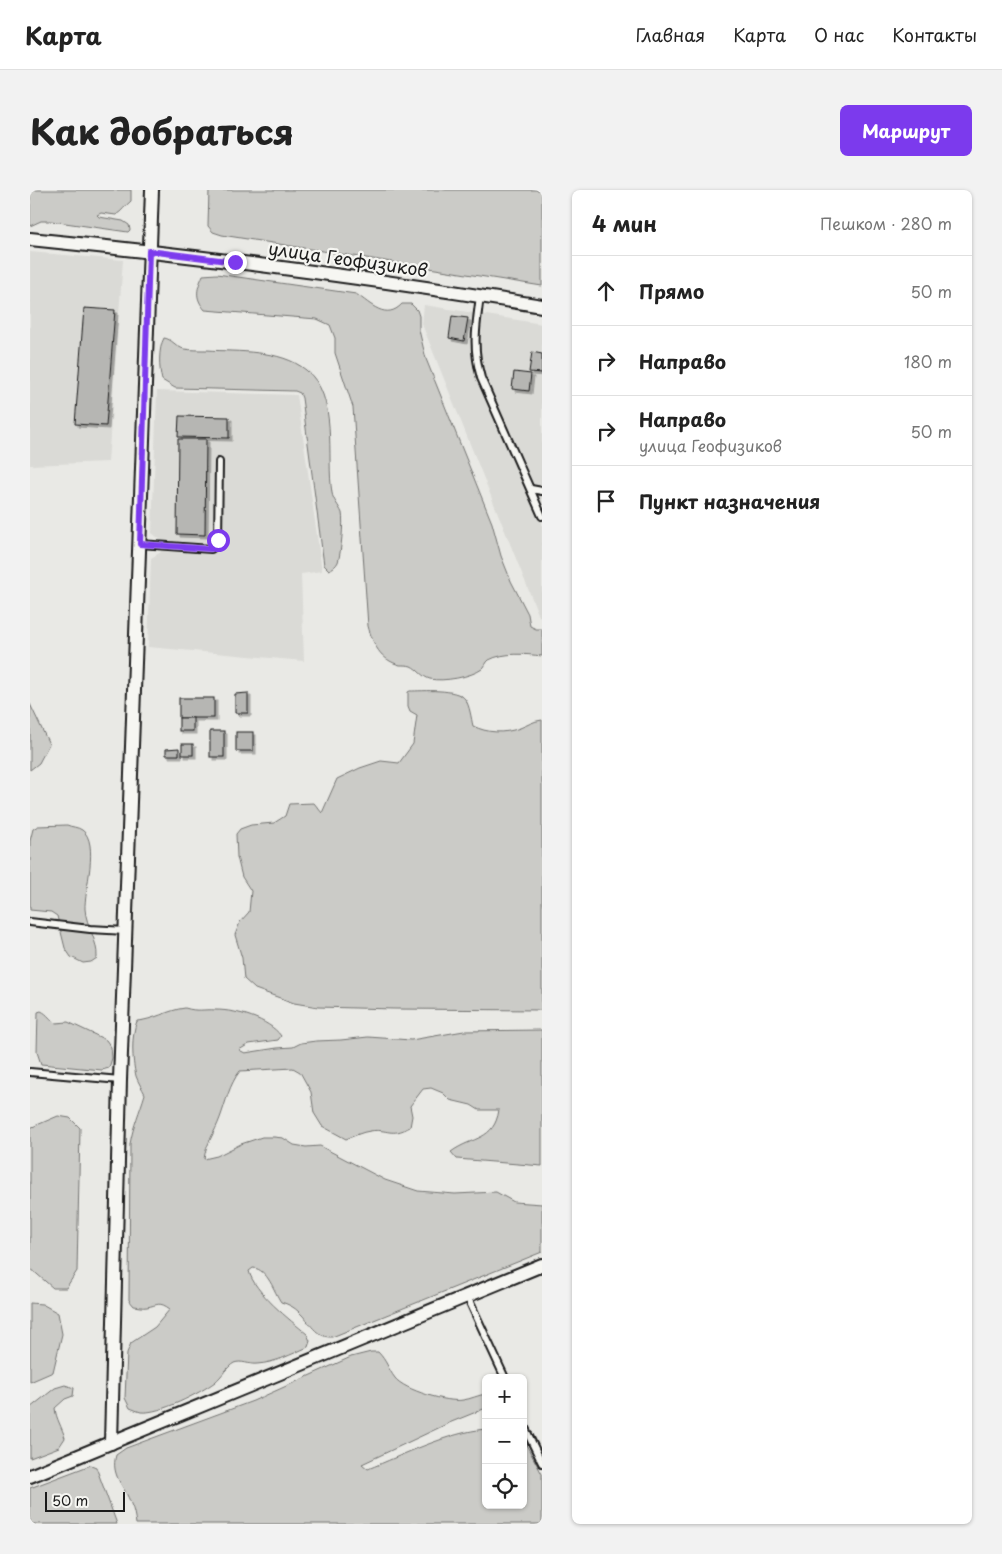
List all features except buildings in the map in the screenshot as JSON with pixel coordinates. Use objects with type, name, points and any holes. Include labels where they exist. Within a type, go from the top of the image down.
[{"type":"street","points":[[111,1443],[120,1080],[152,190]]},
{"type":"street","name":"улица Геофизиков","points":[[30,239],[149,251],[542,306]]},
{"type":"street","points":[[30,1476],[542,1266]]},
{"type":"lane","points":[[480,296],[475,332],[476,362],[481,378],[542,516]]},
{"type":"lane","points":[[140,544],[194,549],[211,549],[216,545],[218,540],[219,462]]},
{"type":"lane","points":[[531,489],[542,491]]},
{"type":"lane","points":[[30,922],[90,929],[126,930]]},
{"type":"lane","points":[[30,1072],[120,1080]]},
{"type":"lane","points":[[467,1296],[503,1374]]},
{"type":"lane","points":[[527,1432],[542,1463]]},
{"type":"shaded area","points":[[30,190],[131,190],[131,201],[116,215],[101,213],[97,215],[123,221],[129,225],[130,230],[128,232],[51,221],[41,221],[30,226]]},
{"type":"shaded area","points":[[209,190],[542,190],[542,286],[222,235],[213,232],[208,226]]},
{"type":"shaded area","points":[[30,252],[123,260],[108,462],[30,465]]},
{"type":"shaded area","points":[[217,274],[356,294],[384,311],[396,309],[402,304],[411,304],[417,310],[419,330],[426,359],[492,523],[501,556],[528,614],[530,626],[542,629],[542,656],[522,654],[495,657],[489,660],[477,672],[457,678],[436,680],[427,678],[411,666],[393,663],[382,655],[372,639],[368,626],[353,407],[335,353],[335,338],[330,325],[317,319],[205,310],[198,297],[199,285],[203,275]]},
{"type":"shaded area","points":[[424,305],[542,324],[542,617],[539,616],[422,324]]},
{"type":"shaded area","points":[[164,338],[184,349],[258,353],[284,358],[306,370],[316,381],[323,395],[327,411],[332,493],[343,517],[339,558],[333,568],[329,570],[324,565],[300,393],[295,391],[175,388],[162,380],[160,353]]},
{"type":"shaded area","points":[[157,391],[297,395],[322,571],[301,574],[304,661],[148,647],[151,558],[161,552],[162,541],[152,533]]},
{"type":"shaded area","points":[[439,691],[461,695],[468,705],[473,726],[484,730],[508,731],[542,720],[542,1010],[318,1007],[294,1003],[255,989],[244,979],[242,958],[235,935],[240,922],[249,912],[251,891],[242,877],[237,857],[236,834],[240,829],[251,825],[274,823],[285,816],[289,804],[314,803],[322,813],[337,779],[381,761],[399,763],[413,744],[417,715],[410,711],[408,706],[408,692]]},
{"type":"shaded area","points":[[30,704],[49,744],[39,763],[30,770]]},
{"type":"shaded area","points":[[67,825],[82,830],[87,836],[90,845],[91,856],[85,909],[97,951],[97,958],[91,962],[83,963],[71,957],[65,948],[57,916],[51,912],[30,910],[30,841],[33,829],[38,826]]},
{"type":"shaded area","points":[[185,1008],[224,1010],[242,1014],[269,1025],[281,1036],[278,1040],[249,1044],[239,1050],[245,1053],[293,1047],[301,1043],[316,1041],[368,1037],[411,1040],[464,1031],[542,1030],[542,1166],[457,1159],[451,1152],[487,1133],[496,1120],[499,1110],[479,1110],[471,1105],[450,1100],[443,1093],[431,1088],[423,1089],[410,1106],[412,1116],[410,1127],[398,1132],[376,1130],[346,1139],[322,1126],[314,1113],[311,1092],[300,1072],[293,1068],[240,1071],[230,1088],[204,1159],[217,1156],[241,1144],[262,1137],[283,1138],[294,1145],[306,1147],[320,1146],[385,1180],[418,1191],[455,1194],[496,1192],[514,1202],[542,1204],[542,1252],[332,1337],[326,1337],[317,1332],[297,1310],[281,1302],[263,1272],[253,1268],[249,1271],[258,1288],[273,1305],[307,1334],[310,1341],[308,1347],[270,1362],[254,1364],[234,1363],[208,1387],[190,1397],[158,1410],[141,1412],[130,1408],[125,1398],[127,1353],[131,1343],[155,1327],[170,1309],[161,1304],[145,1307],[134,1306],[129,1300],[130,1144],[145,1094],[135,1070],[133,1056],[134,1034],[137,1021]]},
{"type":"shaded area","points":[[41,1011],[56,1023],[68,1022],[106,1040],[111,1047],[112,1058],[109,1068],[102,1070],[41,1064],[37,1052],[38,1012]]},
{"type":"shaded area","points":[[58,1116],[70,1118],[80,1128],[77,1271],[66,1288],[53,1288],[30,1268],[30,1128]]},
{"type":"shaded area","points":[[30,1303],[42,1304],[58,1313],[62,1334],[53,1372],[30,1382]]},
{"type":"shaded area","points":[[378,1352],[400,1383],[437,1398],[456,1400],[482,1395],[482,1410],[362,1464],[368,1469],[442,1439],[482,1430],[482,1509],[527,1509],[527,1446],[542,1474],[542,1524],[136,1524],[132,1506],[115,1469],[116,1455],[126,1448],[253,1401],[351,1357]]},
{"type":"shaded area","points":[[65,1385],[74,1388],[73,1396],[65,1399],[55,1408],[65,1438],[59,1447],[30,1458],[30,1408],[55,1388]]},
{"type":"shaded area","points":[[91,1465],[96,1467],[117,1524],[30,1524],[30,1488]]},
{"type":"route","points":[[218,540],[211,549],[140,544],[149,251],[235,262]]}]
